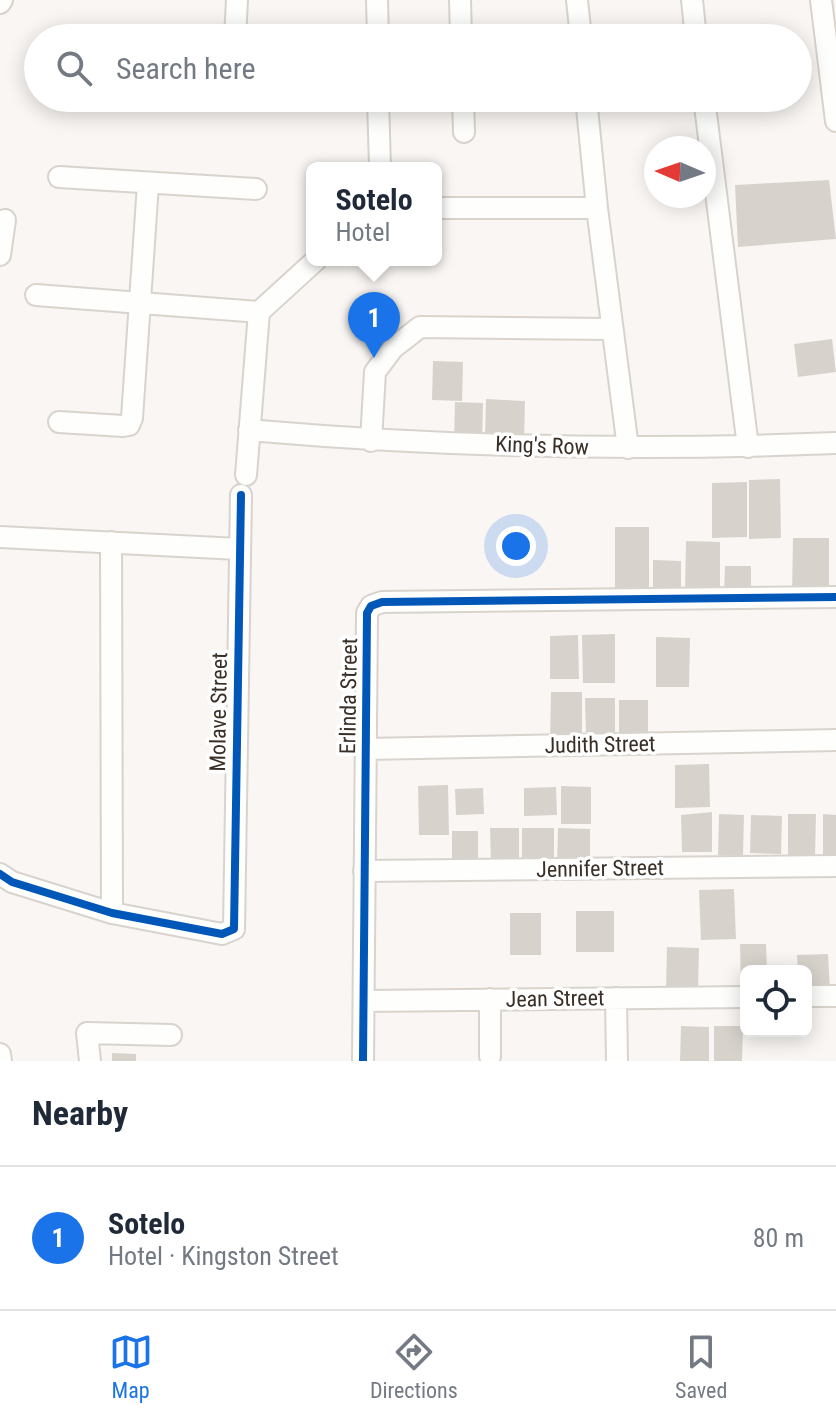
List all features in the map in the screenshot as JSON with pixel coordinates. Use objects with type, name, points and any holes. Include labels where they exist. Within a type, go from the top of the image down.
[{"type":"street","points":[[236,24],[237,0]]},
{"type":"street","points":[[377,0],[378,24]]},
{"type":"street","points":[[460,0],[461,24]]},
{"type":"street","points":[[577,0],[580,24]]},
{"type":"street","points":[[692,0],[695,24]]},
{"type":"street","points":[[821,0],[836,121]]},
{"type":"street","points":[[378,112],[380,162]]},
{"type":"street","points":[[463,112],[464,132]]},
{"type":"street","points":[[587,112],[611,329],[628,448]]},
{"type":"street","points":[[706,112],[748,447]]},
{"type":"street","points":[[59,177],[256,189]]},
{"type":"street","points":[[59,422],[129,425],[148,184]]},
{"type":"street","points":[[442,208],[597,208]]},
{"type":"street","points":[[0,255],[5,220]]},
{"type":"street","points":[[36,295],[259,312],[309,266]]},
{"type":"street","name":"Molave Street","points":[[112,913],[210,933],[222,934],[234,929],[239,549],[259,312]]},
{"type":"street","points":[[371,441],[375,372],[393,348],[420,327],[611,329]]},
{"type":"street","name":"King's Row","points":[[249,430],[371,441],[628,448],[836,443]]},
{"type":"street","points":[[0,537],[239,549]]},
{"type":"street","points":[[6,878],[112,913],[111,542]]},
{"type":"street","name":"Erlinda Street","points":[[363,1061],[367,613],[371,606],[382,602],[836,597]]},
{"type":"street","name":"Judith Street","points":[[365,749],[836,740]]},
{"type":"street","name":"Jennifer Street","points":[[364,871],[836,866]]},
{"type":"street","points":[[812,996],[836,996]]},
{"type":"street","name":"Jean Street","points":[[365,1001],[740,997]]},
{"type":"street","points":[[616,998],[617,1061]]},
{"type":"street","points":[[490,999],[490,1056]]},
{"type":"street","points":[[90,1061],[87,1033],[171,1035]]},
{"type":"street","points":[[0,1054],[1,1061]]},
{"type":"building","points":[[829,180],[836,239],[738,247],[735,185]]},
{"type":"building","points":[[832,339],[836,372],[798,377],[794,344]]},
{"type":"building","points":[[433,361],[463,362],[462,401],[432,400]]},
{"type":"building","points":[[486,399],[525,401],[524,441],[485,440]]},
{"type":"building","points":[[455,402],[483,403],[482,443],[454,442]]},
{"type":"building","points":[[780,479],[781,538],[749,539],[749,480]]},
{"type":"building","points":[[747,482],[747,537],[712,538],[712,483]]},
{"type":"building","points":[[615,527],[649,527],[649,590],[615,590]]},
{"type":"building","points":[[793,538],[829,538],[829,594],[792,593]]},
{"type":"building","points":[[686,541],[720,542],[720,593],[685,593]]},
{"type":"building","points":[[653,560],[681,561],[681,591],[653,591]]},
{"type":"building","points":[[725,566],[751,566],[751,594],[724,594]]},
{"type":"building","points":[[615,634],[615,683],[583,683],[582,635]]},
{"type":"building","points":[[578,635],[579,679],[550,679],[550,636]]},
{"type":"building","points":[[656,637],[690,638],[689,687],[656,687]]},
{"type":"building","points":[[551,692],[582,692],[582,741],[550,741]]},
{"type":"building","points":[[585,698],[615,698],[615,734],[586,735]]},
{"type":"building","points":[[619,700],[648,700],[648,735],[619,735]]},
{"type":"building","points":[[709,764],[710,807],[675,808],[675,765]]},
{"type":"building","points":[[448,785],[449,835],[419,835],[418,786]]},
{"type":"building","points":[[561,786],[591,787],[591,824],[561,824]]},
{"type":"building","points":[[556,787],[557,815],[524,816],[524,788]]},
{"type":"building","points":[[483,788],[484,814],[456,815],[455,789]]},
{"type":"building","points":[[712,812],[712,852],[682,852],[681,815]]},
{"type":"building","points":[[719,814],[744,815],[743,856],[718,855]]},
{"type":"building","points":[[788,814],[816,814],[815,857],[788,857]]},
{"type":"building","points":[[823,814],[836,815],[836,857],[823,857]]},
{"type":"building","points":[[751,815],[782,816],[781,854],[750,853]]},
{"type":"building","points":[[490,828],[519,828],[519,864],[491,864]]},
{"type":"building","points":[[522,828],[554,828],[554,861],[522,860]]},
{"type":"building","points":[[558,828],[590,829],[590,865],[557,865]]},
{"type":"building","points":[[452,831],[478,831],[478,862],[452,862]]},
{"type":"building","points":[[734,889],[736,939],[701,940],[699,890]]},
{"type":"building","points":[[576,911],[614,911],[614,952],[576,952]]},
{"type":"building","points":[[510,913],[541,913],[541,955],[510,955]]},
{"type":"building","points":[[740,944],[766,944],[767,965],[740,965]]},
{"type":"building","points":[[667,947],[699,948],[698,990],[666,989]]},
{"type":"building","points":[[828,954],[830,991],[812,992],[812,965],[798,965],[797,955]]},
{"type":"building","points":[[681,1026],[709,1027],[709,1061],[680,1061]]},
{"type":"building","points":[[714,1026],[740,1026],[742,1061],[714,1061]]},
{"type":"building","points":[[112,1053],[136,1054],[136,1061],[112,1061]]},
{"type":"cycle path","points":[[0,874],[12,882],[112,913],[222,934],[234,929],[241,495]]},
{"type":"cycle path","points":[[363,1061],[367,613],[371,606],[382,602],[836,597]]},
{"type":"place","name":"Sotelo","points":[[374,358]]}]
